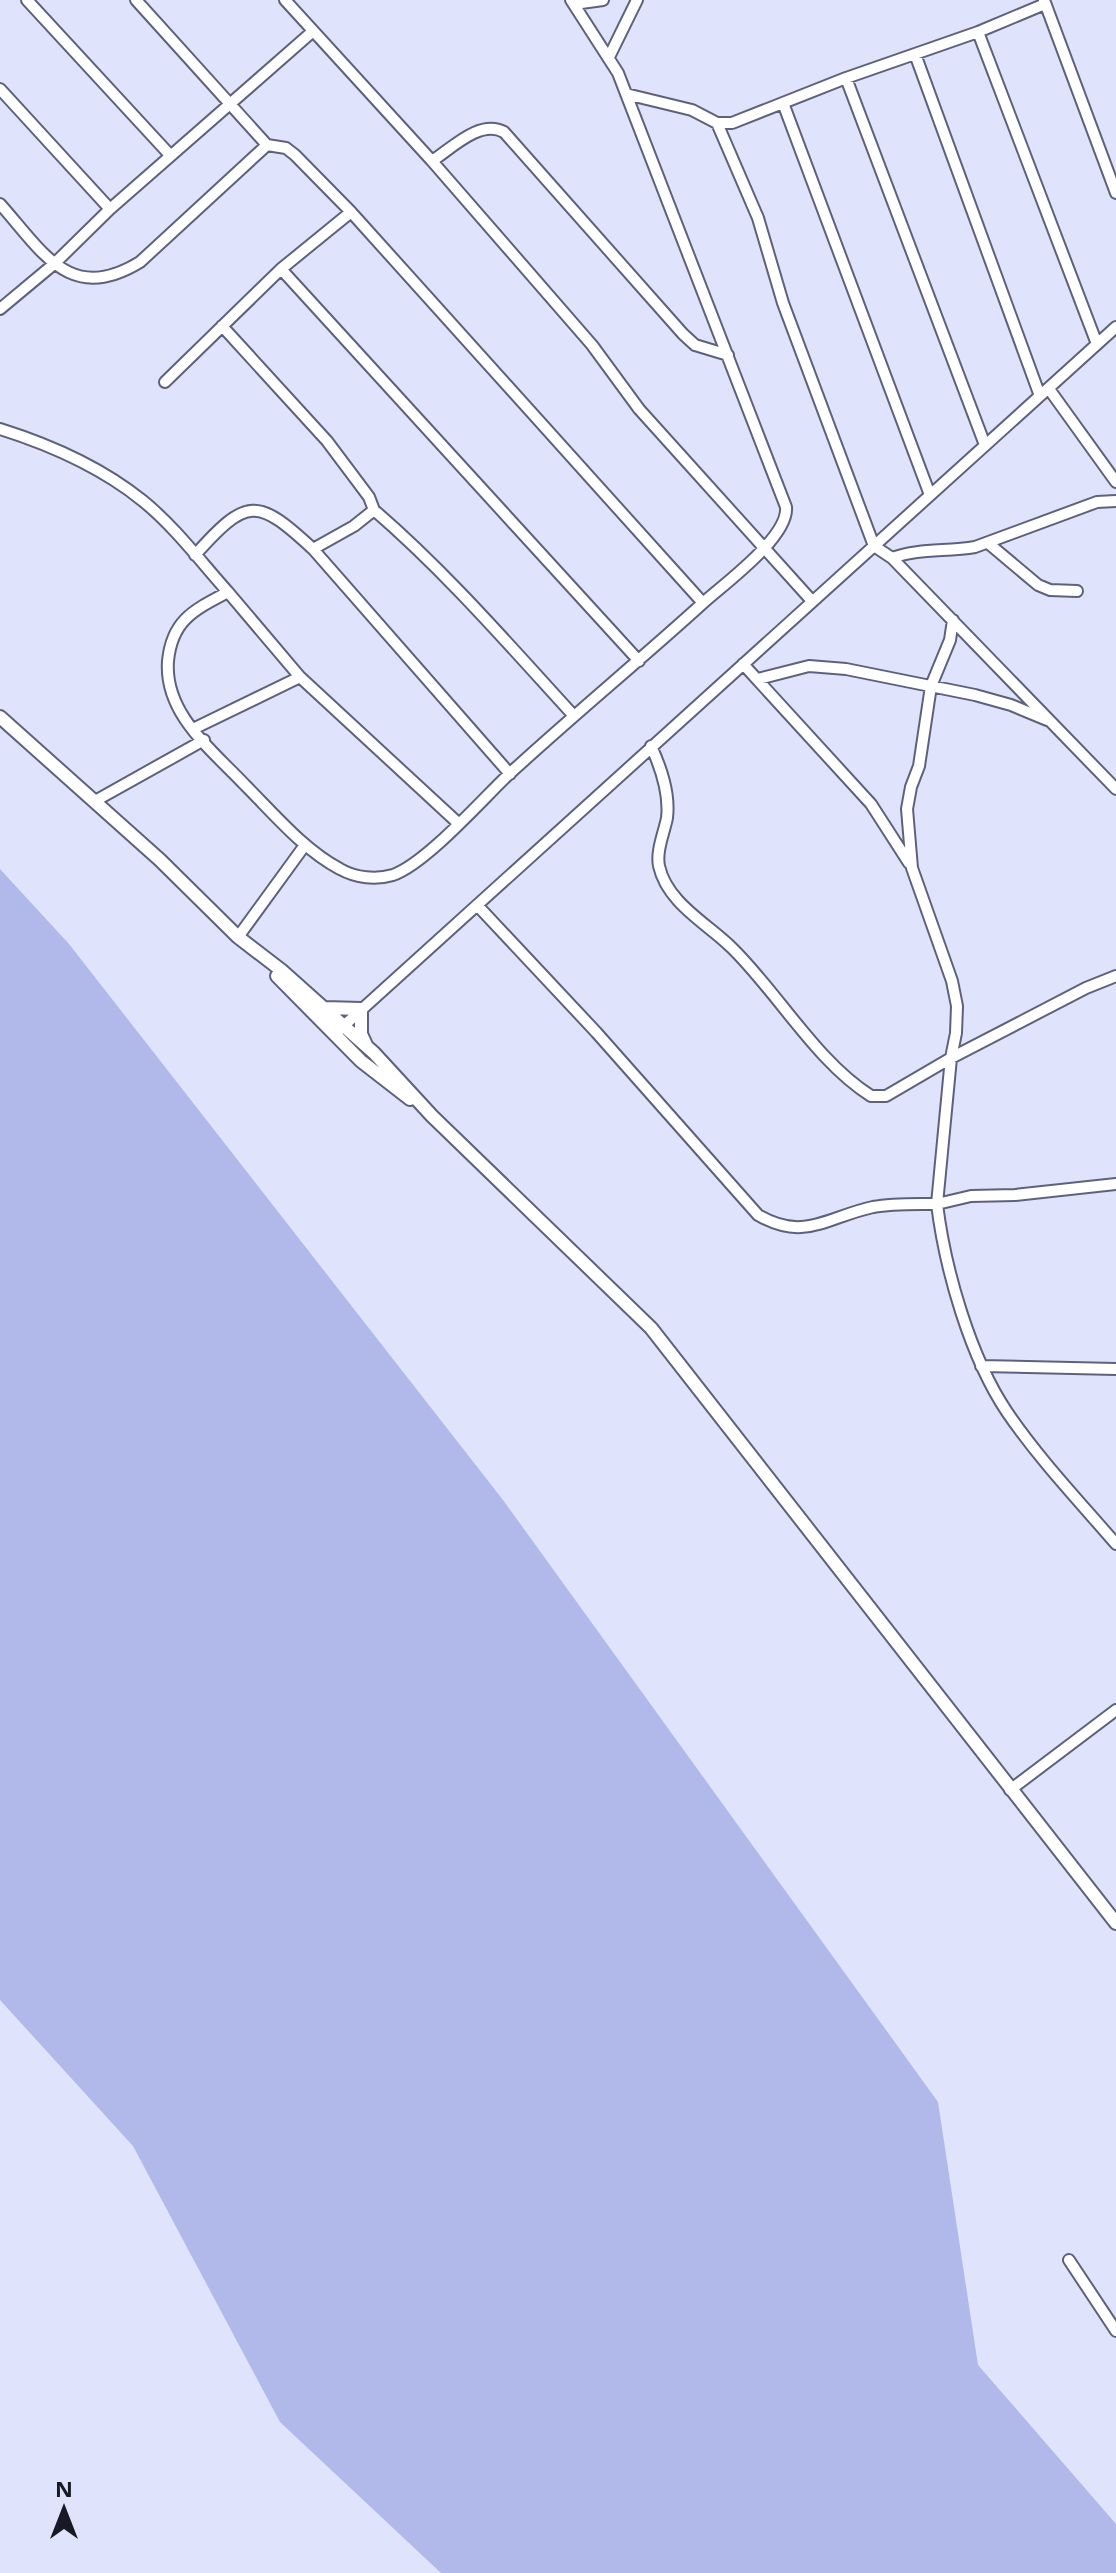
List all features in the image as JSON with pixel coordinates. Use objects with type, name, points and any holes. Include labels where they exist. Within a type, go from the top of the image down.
[{"type":"street","points":[[27,0],[170,155]]},
{"type":"street","points":[[136,0],[267,145],[286,148],[295,155],[351,212],[703,603]]},
{"type":"street","points":[[285,0],[432,161],[592,345],[639,409],[812,601]]},
{"type":"street","points":[[228,592],[187,617],[175,630],[170,645],[168,683],[182,716],[305,845],[341,870],[376,878],[410,867],[764,548],[785,522],[786,507],[626,94],[609,57],[573,2],[603,0]]},
{"type":"street","points":[[609,57],[637,0]]},
{"type":"street","points":[[626,94],[692,110],[717,123],[732,123],[846,78],[978,32],[1045,2],[1116,193]]},
{"type":"street","points":[[0,309],[312,32]]},
{"type":"street","points":[[978,32],[1097,344]]},
{"type":"street","points":[[915,54],[1045,393],[1116,482]]},
{"type":"street","points":[[846,78],[985,445]]},
{"type":"street","points":[[0,89],[110,209]]},
{"type":"street","points":[[783,103],[930,495]]},
{"type":"street","points":[[717,123],[758,218],[783,303],[874,546],[892,558],[1116,789]]},
{"type":"street","points":[[432,161],[475,132],[496,128],[504,132],[683,334],[695,345],[728,355]]},
{"type":"street","points":[[0,204],[54,264],[74,276],[94,279],[120,274],[140,262],[267,145]]},
{"type":"street","points":[[165,382],[281,269],[351,212]]},
{"type":"street","points":[[281,269],[639,661]]},
{"type":"street","points":[[222,326],[327,441],[369,497],[374,510],[413,543],[451,582],[574,716]]},
{"type":"street","points":[[334,1035],[1116,327]]},
{"type":"street","points":[[0,429],[47,445],[143,501],[195,555],[300,677],[458,823]]},
{"type":"street","points":[[892,558],[916,551],[954,550],[988,543],[1097,502],[1116,501]]},
{"type":"street","points":[[195,555],[235,516],[252,510],[269,513],[313,549],[510,774]]},
{"type":"street","points":[[313,549],[354,526],[374,510]]},
{"type":"street","points":[[988,543],[1038,585],[1050,590],[1077,591]]},
{"type":"street","points":[[912,868],[907,809],[919,766],[931,686],[950,640],[953,620]]},
{"type":"street","points":[[743,664],[871,804],[912,868],[952,981],[957,1006],[937,1204],[942,1245],[981,1366],[1007,1412],[1053,1473],[1116,1544]]},
{"type":"street","points":[[758,679],[809,666],[846,669],[1011,705],[1052,722]]},
{"type":"street","points":[[193,729],[300,677]]},
{"type":"street","points":[[0,717],[95,801],[238,937],[366,1046],[432,1116],[651,1328],[1116,1923]]},
{"type":"street","points":[[95,801],[204,740]]},
{"type":"street","points":[[651,746],[661,769],[667,802],[659,855],[659,867],[666,883],[688,910],[732,948],[832,1062],[864,1092],[878,1098],[1086,988],[1116,976]]},
{"type":"street","points":[[238,937],[305,845]]},
{"type":"street","points":[[477,905],[596,1032],[758,1215],[775,1224],[793,1228],[813,1226],[874,1207],[937,1204],[971,1196],[1015,1195],[1116,1184]]},
{"type":"street","points":[[262,958],[361,1061],[432,1116]]},
{"type":"street","points":[[325,1008],[361,1009]]},
{"type":"street","points":[[361,1009],[361,1034],[366,1046]]},
{"type":"street","points":[[981,1366],[1116,1369]]},
{"type":"street","points":[[1010,1790],[1116,1710]]},
{"type":"street","points":[[1069,2260],[1116,2331]]},
{"type":"shaded area","points":[[0,869],[69,944],[503,1500],[938,2102],[978,2365],[1116,2524],[1116,2573],[441,2573],[280,2422],[133,2146],[0,2000]]}]
